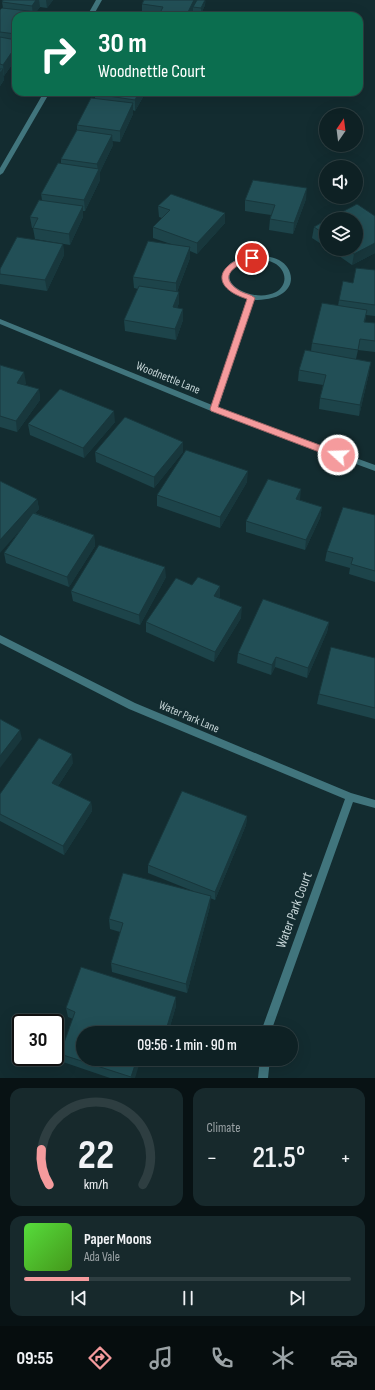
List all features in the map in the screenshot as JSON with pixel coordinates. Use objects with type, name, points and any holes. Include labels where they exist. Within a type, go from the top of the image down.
[{"type":"street","points":[[92,12],[99,0]]},
{"type":"street","points":[[0,173],[45,96]]},
{"type":"street","points":[[264,258],[275,261],[284,267],[289,274],[289,282],[284,290],[275,295],[264,298],[251,298],[239,294],[230,288],[226,281],[226,272],[231,265],[246,259],[264,258]]},
{"type":"street","points":[[214,409],[251,298]]},
{"type":"street","name":"Woodnettle Lane","points":[[0,321],[214,409],[375,468]]},
{"type":"street","name":"Water Park Lane","points":[[0,639],[132,706],[350,797],[375,804]]},
{"type":"street","name":"Water Park Court","points":[[268,1026],[350,797]]},
{"type":"street","points":[[263,1078],[264,1066]]},
{"type":"building","points":[[3,0],[36,0],[32,6],[2,2]]},
{"type":"building","points":[[144,0],[194,0],[188,12],[160,12],[163,7],[142,4]]},
{"type":"building","points":[[197,0],[205,0],[201,8],[193,7]]},
{"type":"building","points":[[2,8],[38,12],[12,12],[12,34],[0,32],[0,10]]},
{"type":"building","points":[[0,37],[12,39],[12,52],[3,65],[0,64]]},
{"type":"building","points":[[108,96],[137,96],[135,100]]},
{"type":"building","points":[[91,98],[133,103],[120,131],[77,125]]},
{"type":"building","points":[[77,130],[112,135],[97,164],[61,159]]},
{"type":"building","points":[[58,163],[99,169],[84,200],[41,194]]},
{"type":"building","points":[[253,180],[307,188],[294,223],[270,219],[275,205],[245,200]]},
{"type":"building","points":[[171,194],[225,213],[197,243],[153,227],[170,210],[158,206]]},
{"type":"building","points":[[39,200],[83,206],[69,234],[33,228],[38,218],[30,217]]},
{"type":"building","points":[[357,204],[375,216],[375,243],[363,249],[363,212],[342,212]]},
{"type":"building","points":[[319,224],[319,230],[314,227]]},
{"type":"building","points":[[17,237],[63,244],[45,280],[0,274],[0,269]]},
{"type":"building","points":[[148,241],[190,247],[176,283],[133,277]]},
{"type":"building","points":[[356,268],[375,270],[375,305],[339,300],[343,281],[353,283]]},
{"type":"building","points":[[139,286],[179,292],[173,307],[183,309],[175,329],[124,320]]},
{"type":"building","points":[[322,303],[367,310],[364,322],[375,323],[375,341],[360,339],[358,350],[312,343]]},
{"type":"building","points":[[305,350],[371,362],[360,405],[320,398],[326,375],[299,370]]},
{"type":"building","points":[[0,365],[24,372],[17,383],[39,389],[16,421],[0,416]]},
{"type":"building","points":[[60,389],[114,411],[83,448],[28,424]]},
{"type":"building","points":[[125,417],[183,442],[154,477],[95,452]]},
{"type":"building","points":[[186,450],[248,471],[220,517],[157,495]]},
{"type":"building","points":[[268,479],[301,489],[296,499],[322,507],[306,540],[246,521]]},
{"type":"building","points":[[0,481],[37,499],[0,540]]},
{"type":"building","points":[[343,507],[375,515],[375,571],[351,564],[353,558],[327,551]]},
{"type":"building","points":[[33,513],[94,535],[67,577],[4,553]]},
{"type":"building","points":[[99,545],[165,567],[139,615],[71,591]]},
{"type":"building","points":[[198,577],[220,586],[214,596],[242,607],[215,652],[146,622],[176,578],[192,585]]},
{"type":"building","points":[[263,599],[329,622],[308,668],[276,657],[272,665],[238,653]]},
{"type":"building","points":[[331,647],[375,658],[375,708],[319,694]]},
{"type":"building","points":[[0,719],[20,730],[0,756]]},
{"type":"building","points":[[39,738],[72,754],[52,783],[91,802],[63,846],[0,814],[0,794]]},
{"type":"building","points":[[182,791],[247,816],[215,892],[148,865]]},
{"type":"building","points":[[123,873],[211,896],[186,984],[111,963],[123,923],[109,919]]},
{"type":"building","points":[[81,967],[176,997],[167,1026],[76,1026],[76,1059],[64,1055],[64,1043],[75,1012],[66,1008]]},
{"type":"building","points":[[97,1066],[135,1066],[131,1077]]},
{"type":"route","points":[[252,258],[240,260],[231,265],[226,272],[226,281],[230,288],[239,294],[251,298],[214,409],[338,455]]}]
